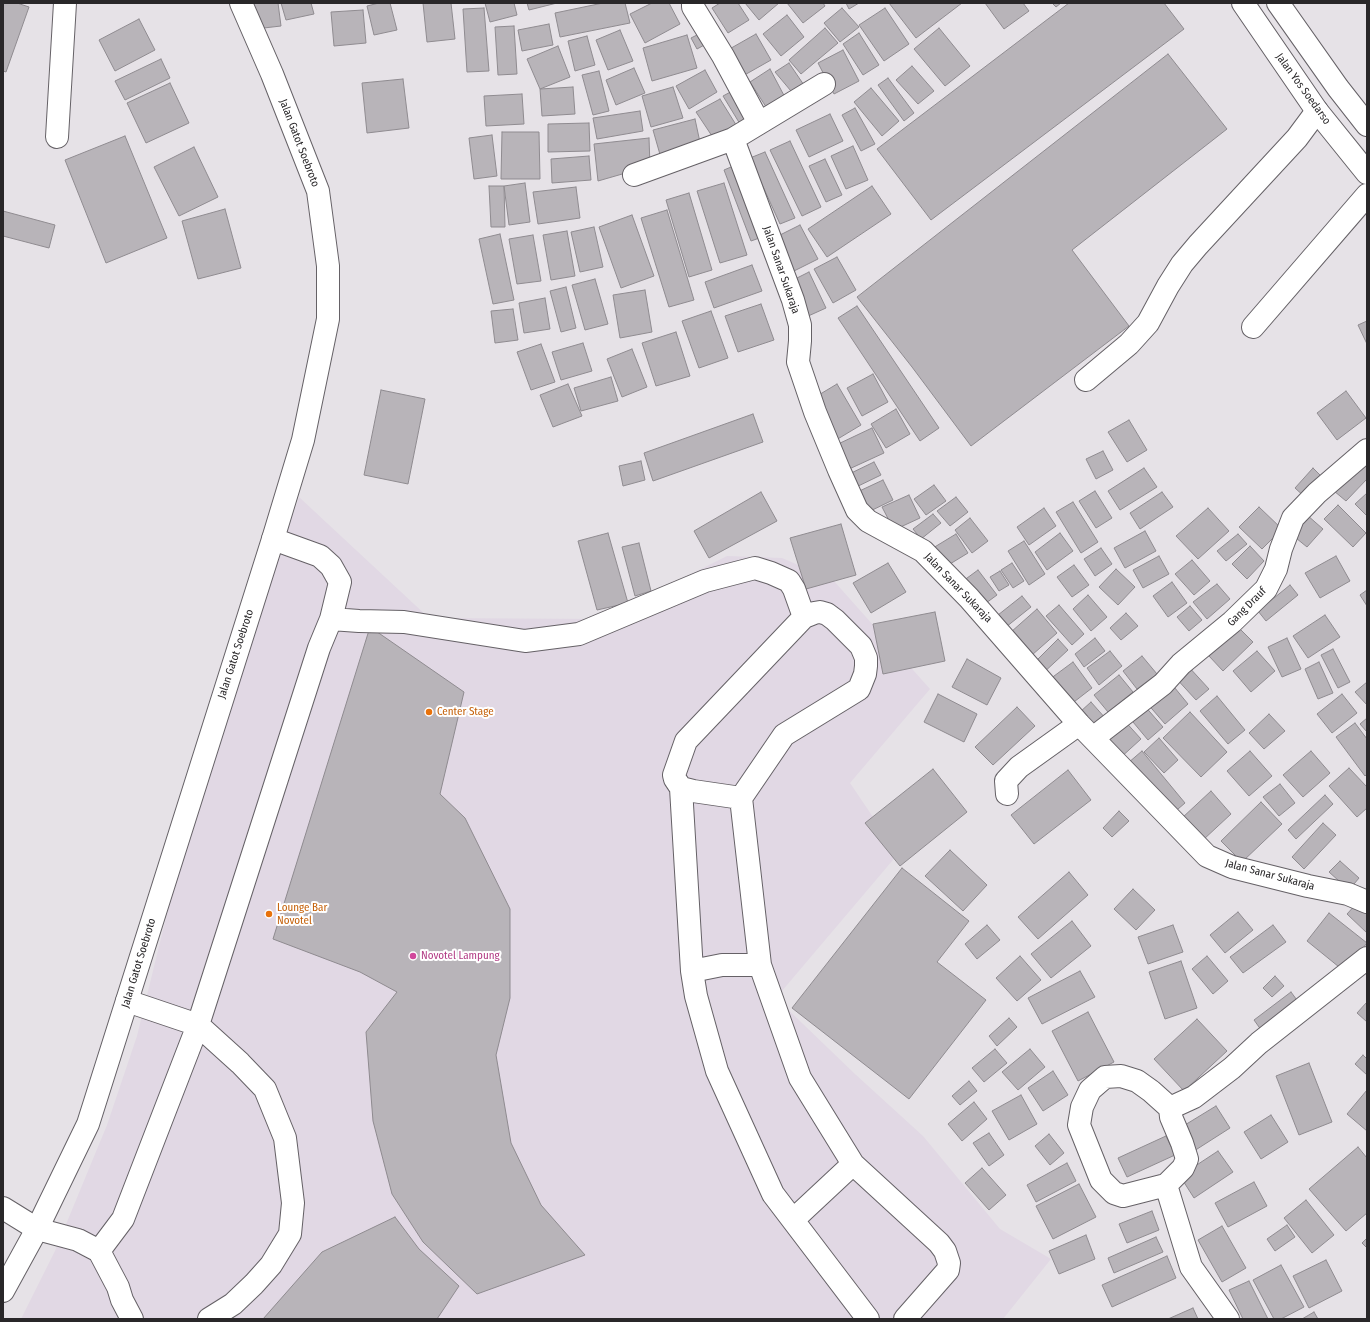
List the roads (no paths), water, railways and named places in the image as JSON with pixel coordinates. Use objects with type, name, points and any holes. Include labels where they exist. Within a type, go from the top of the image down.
[{"type":"main road","points":[[57,137],[65,3]]},
{"type":"main road","name":"Jalan Gatot Soebroto","points":[[3,1290],[37,1229],[88,1124],[303,440],[328,319],[328,266],[318,191],[272,74],[241,3]]},
{"type":"main road","points":[[693,3],[693,7],[723,56],[759,123]]},
{"type":"main road","name":"Jalan Yos Soedarso","points":[[1243,3],[1317,111],[1367,173]]},
{"type":"main road","points":[[1278,3],[1338,88],[1367,125]]},
{"type":"main road","points":[[634,175],[733,138],[824,84]]},
{"type":"main road","points":[[1086,380],[1129,344],[1148,323],[1182,264],[1296,138],[1317,111]]},
{"type":"main road","name":"Jalan Sanar Sukaraja","points":[[733,138],[793,300],[800,325],[798,362],[815,412],[857,510],[868,521],[923,551],[970,598],[1086,731],[1207,856],[1232,867],[1308,886],[1348,894],[1367,902]]},
{"type":"main road","points":[[1253,327],[1367,195]]},
{"type":"main road","name":"Gang Drauf","points":[[1007,794],[1006,781],[1019,768],[1086,731],[1163,684],[1181,664],[1232,622],[1266,589],[1276,569],[1281,549],[1293,518],[1317,493],[1367,450]]},
{"type":"main road","points":[[99,1251],[124,1219],[198,1026],[318,648],[331,619],[340,582],[331,566],[320,556],[273,539]]},
{"type":"main road","points":[[331,619],[404,622],[525,641],[579,634],[705,581],[755,568],[789,581],[794,589],[804,617]]},
{"type":"main road","points":[[868,1319],[773,1194],[717,1071],[696,996],[692,971],[681,788],[675,780],[674,775],[686,741],[804,617],[820,612],[827,614],[861,646],[866,658],[865,674],[859,689],[784,735],[741,798],[760,965],[800,1078],[853,1164],[945,1250],[949,1263],[948,1270],[905,1319]]},
{"type":"main road","points":[[681,788],[741,798]]},
{"type":"main road","points":[[1170,1108],[1194,1097],[1232,1068],[1259,1043],[1367,958]]},
{"type":"main road","points":[[692,971],[722,965],[760,965]]},
{"type":"main road","points":[[127,1001],[198,1026],[240,1062],[265,1090],[285,1138],[293,1203],[290,1234],[271,1266],[233,1304],[209,1319]]},
{"type":"main road","points":[[1121,1076],[1137,1081],[1170,1108],[1171,1117],[1187,1159],[1183,1168],[1166,1185],[1123,1196],[1114,1193],[1101,1180],[1079,1125],[1082,1107],[1090,1090],[1105,1077],[1121,1076]]},
{"type":"main road","points":[[793,1220],[853,1164]]},
{"type":"main road","points":[[1166,1185],[1191,1268],[1228,1319]]},
{"type":"main road","points":[[3,1208],[37,1229],[78,1240],[99,1251],[132,1319]]},
{"type":"place","name":"Center Stage","points":[[429,712]]},
{"type":"place","name":"Lounge Bar Novotel","points":[[269,914]]},
{"type":"place","name":"Novotel Lampung","points":[[413,956]]}]
